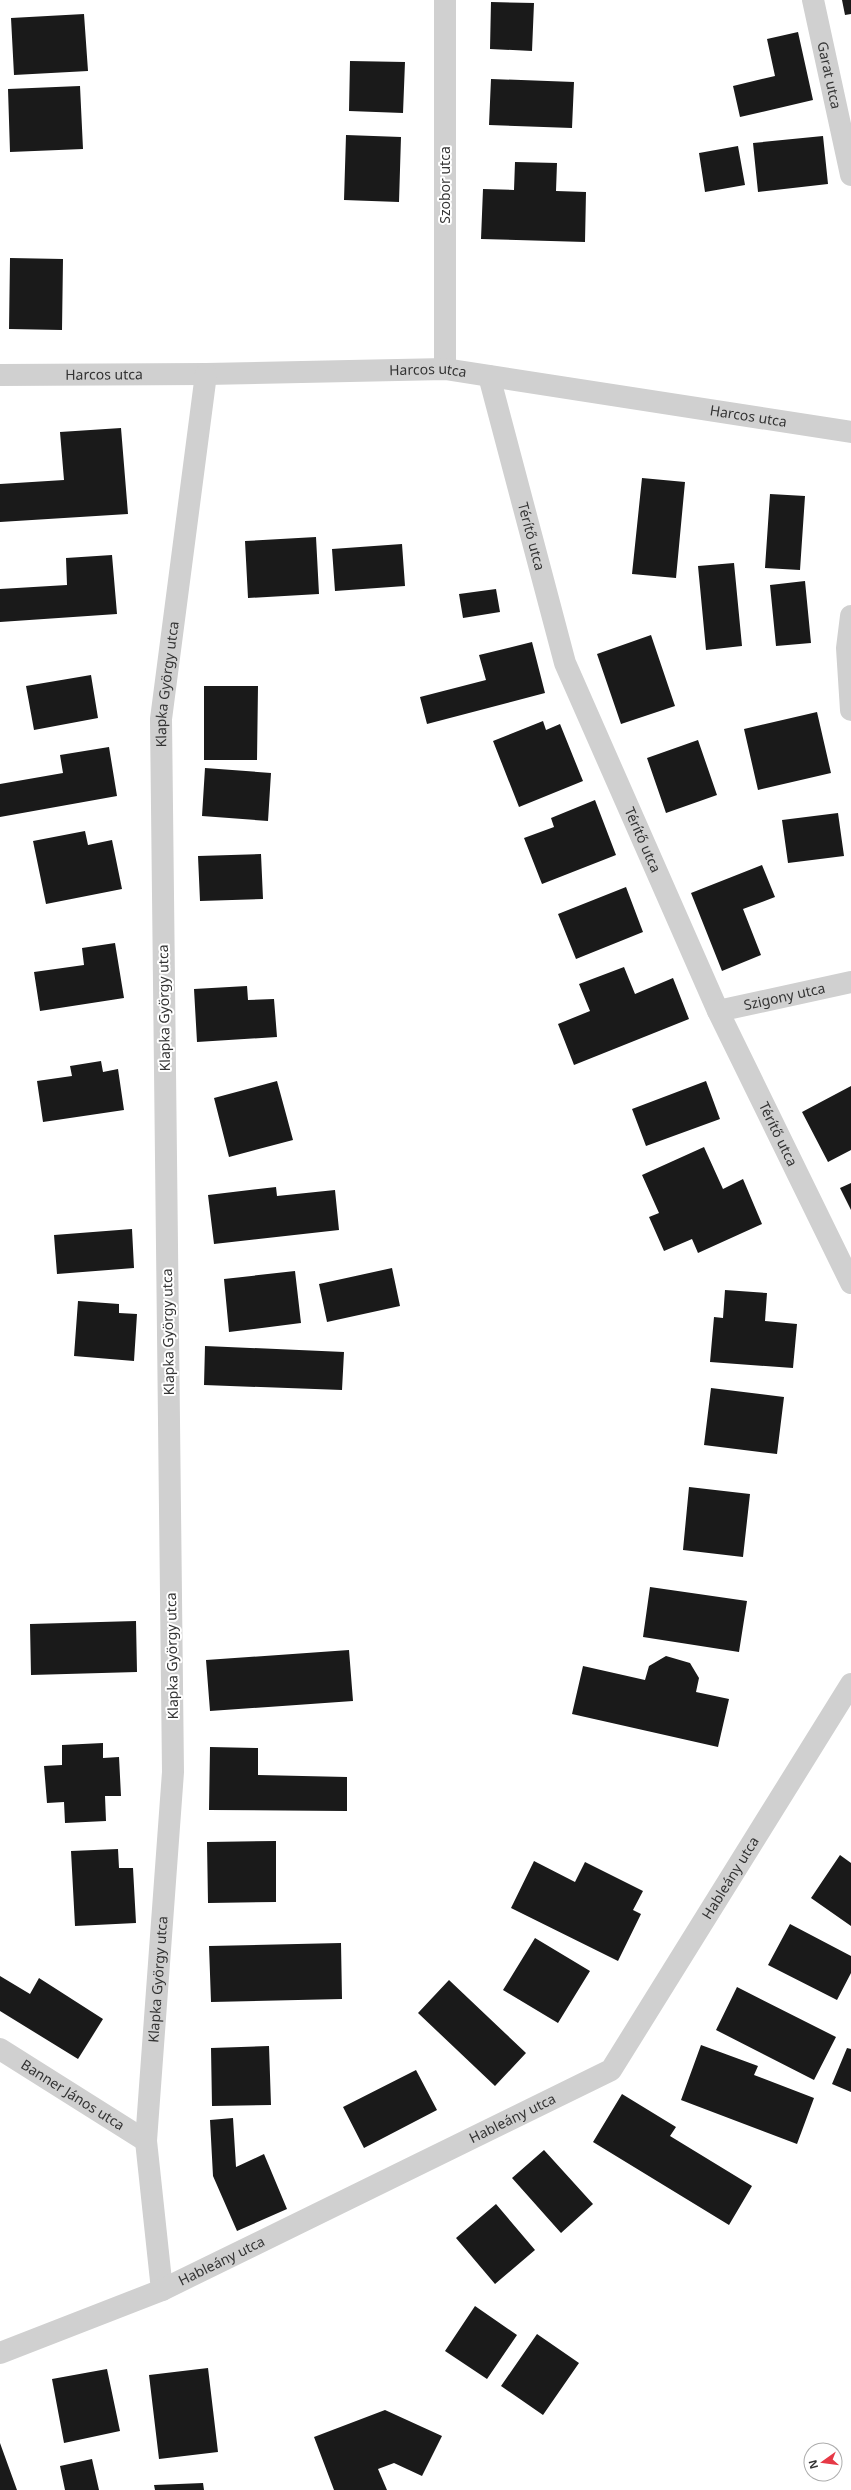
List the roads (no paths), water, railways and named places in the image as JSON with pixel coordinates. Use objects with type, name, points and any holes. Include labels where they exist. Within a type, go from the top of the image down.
[{"type":"street","name":"Szobor utca","points":[[445,0],[445,369]]},
{"type":"street","name":"Garat utca","points":[[813,0],[851,175]]},
{"type":"street","name":"Harcos utca","points":[[0,375],[206,374],[445,369],[851,432]]},
{"type":"street","name":"Klapka György utca","points":[[162,2290],[146,2141],[173,1772],[161,719],[206,374]]},
{"type":"street","name":"Térítő utca","points":[[489,376],[565,664],[718,1011],[851,1283]]},
{"type":"street","points":[[851,616],[847,648],[851,710]]},
{"type":"street","name":"Szigony utca","points":[[718,1011],[851,982]]},
{"type":"street","name":"Hableány utca","points":[[0,2353],[162,2290],[611,2070],[851,1684]]},
{"type":"street","name":"Banner János utca","points":[[0,2049],[146,2141]]}]
